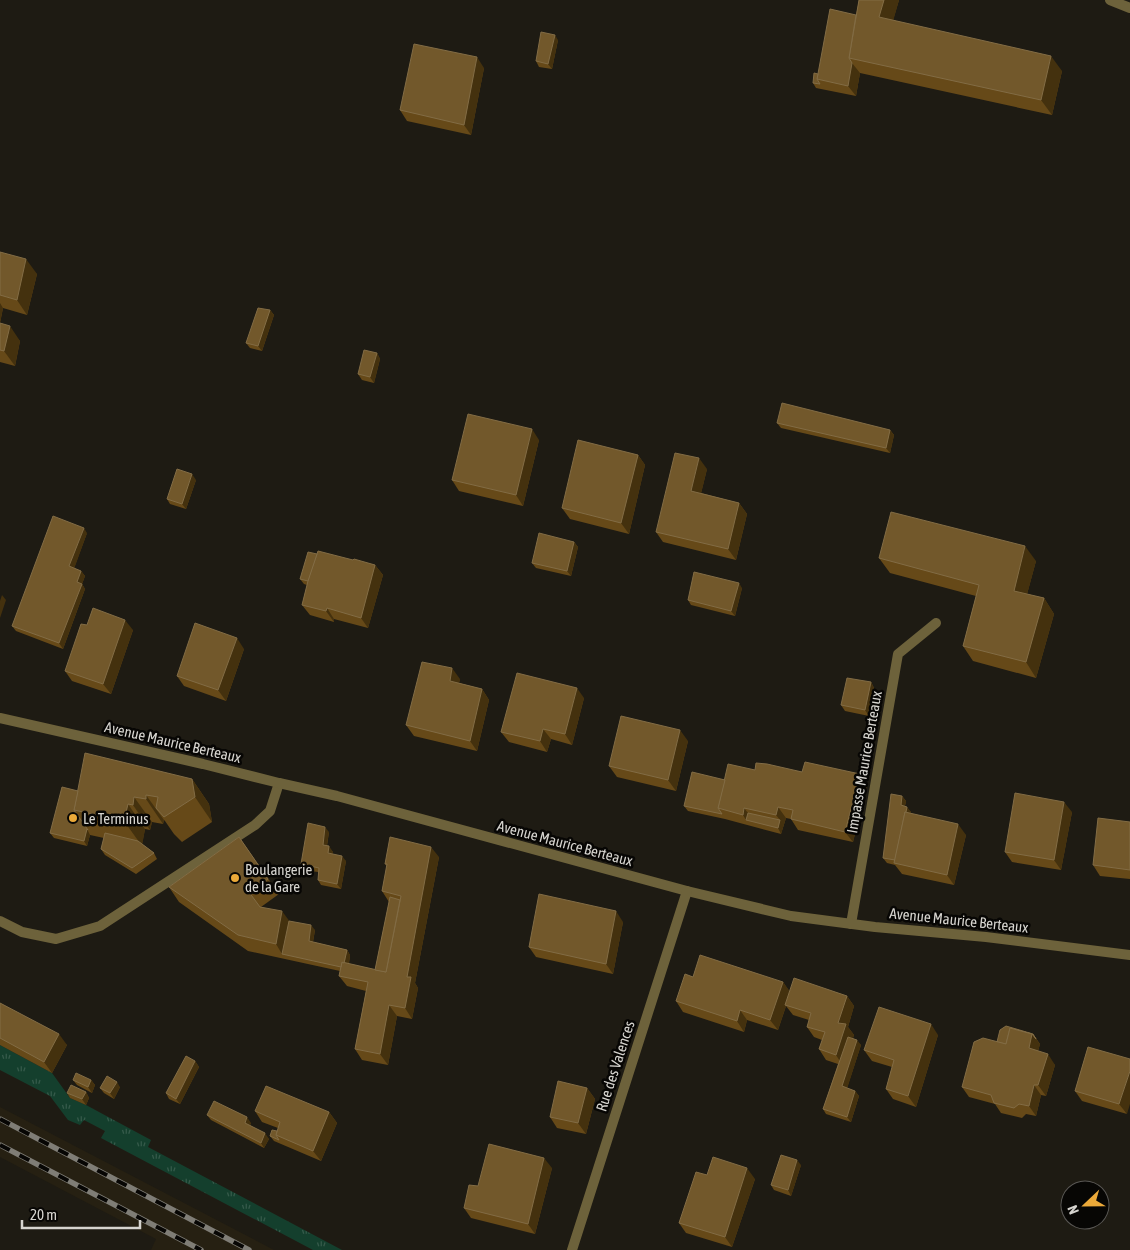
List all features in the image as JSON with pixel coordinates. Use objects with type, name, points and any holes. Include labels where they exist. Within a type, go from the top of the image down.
[{"type":"street","points":[[1110,0],[1130,8]]},
{"type":"street","name":"Impasse Maurice Berteaux","points":[[851,924],[898,654],[936,623]]},
{"type":"street","name":"Avenue Maurice Berteaux","points":[[0,718],[338,796],[687,891],[791,916],[1130,955]]},
{"type":"street","points":[[0,921],[22,932],[56,939],[100,926],[256,825],[270,811],[279,783]]},
{"type":"street","name":"Rue des Valences","points":[[572,1250],[687,891]]},
{"type":"shaded area","points":[[0,1107],[274,1250],[151,1250],[156,1239],[0,1157]]},
{"type":"green space","points":[[0,1045],[52,1073],[70,1098],[151,1140],[148,1147],[342,1250],[313,1250],[101,1138],[105,1131],[84,1120],[80,1125],[68,1120],[50,1096],[0,1070]]},
{"type":"building","points":[[859,0],[884,0],[879,17],[1051,56],[1041,100],[849,58]]},
{"type":"building","points":[[830,9],[856,15],[849,58],[852,63],[848,86],[817,79]]},
{"type":"building","points":[[541,32],[555,35],[548,64],[536,61]]},
{"type":"building","points":[[414,44],[477,57],[464,125],[400,110]]},
{"type":"building","points":[[814,73],[818,74],[817,79],[820,84],[813,83]]},
{"type":"building","points":[[0,252],[26,259],[17,300],[0,295]]},
{"type":"building","points":[[258,308],[270,310],[258,346],[246,343]]},
{"type":"building","points":[[0,323],[10,326],[4,351],[0,350]]},
{"type":"building","points":[[364,350],[377,353],[370,377],[358,374]]},
{"type":"building","points":[[782,403],[890,430],[886,448],[777,423]]},
{"type":"building","points":[[468,414],[532,429],[516,495],[452,480]]},
{"type":"building","points":[[578,440],[638,455],[621,523],[562,508]]},
{"type":"building","points":[[675,453],[699,458],[691,491],[739,503],[728,549],[656,532]]},
{"type":"building","points":[[177,469],[192,474],[182,504],[167,499]]},
{"type":"building","points":[[891,512],[1025,546],[1014,591],[1044,598],[1026,662],[963,646],[979,585],[879,558]]},
{"type":"building","points":[[53,516],[84,528],[69,566],[81,571],[77,582],[82,584],[59,643],[12,626]]},
{"type":"building","points":[[539,533],[574,542],[567,571],[532,563]]},
{"type":"building","points":[[318,551],[375,565],[361,618],[327,608],[326,611],[302,605]]},
{"type":"building","points":[[308,552],[317,554],[308,581],[300,579]]},
{"type":"building","points":[[694,572],[739,583],[731,611],[688,600]]},
{"type":"building","points":[[93,608],[125,620],[103,684],[65,671],[81,624],[87,625]]},
{"type":"building","points":[[195,623],[237,638],[218,690],[177,676]]},
{"type":"building","points":[[422,662],[452,668],[450,681],[482,689],[470,741],[406,725]]},
{"type":"building","points":[[517,673],[577,688],[565,734],[543,729],[540,741],[501,732]]},
{"type":"building","points":[[847,678],[871,682],[865,710],[841,705]]},
{"type":"building","points":[[621,716],[680,730],[668,780],[609,766]]},
{"type":"building","points":[[85,753],[192,779],[195,797],[164,817],[156,808],[158,797],[146,795],[146,799],[134,797],[133,805],[128,804],[124,821],[74,810]]},
{"type":"building","points":[[805,762],[860,774],[845,832],[791,819],[793,810],[778,807],[776,815],[744,808],[743,815],[718,808],[728,764],[755,770],[756,763],[767,764],[802,772]]},
{"type":"building","points":[[692,772],[725,780],[718,808],[722,814],[684,806]]},
{"type":"building","points":[[62,787],[78,791],[74,810],[88,830],[84,841],[50,833]]},
{"type":"building","points":[[1015,793],[1064,802],[1054,860],[1005,852]]},
{"type":"building","points":[[891,794],[902,796],[901,805],[907,807],[895,860],[883,858]]},
{"type":"building","points":[[905,812],[958,824],[947,875],[894,863]]},
{"type":"building","points":[[748,813],[780,820],[778,828],[746,820]]},
{"type":"building","points":[[1098,818],[1130,822],[1130,870],[1093,865]]},
{"type":"building","points":[[308,823],[325,827],[323,845],[329,846],[328,853],[342,856],[337,884],[318,880],[319,868],[301,864]]},
{"type":"building","points":[[105,833],[138,841],[154,853],[132,868],[101,849]]},
{"type":"building","points":[[239,837],[268,879],[249,892],[260,907],[282,911],[276,944],[238,935],[169,887]]},
{"type":"building","points":[[390,837],[431,847],[407,977],[411,977],[405,1008],[389,1005],[380,1054],[355,1049],[368,982],[339,976],[342,962],[386,972],[401,896],[382,891]]},
{"type":"building","points":[[539,894],[616,911],[606,964],[529,947]]},
{"type":"building","points":[[390,897],[400,900],[386,972],[375,970]]},
{"type":"building","points":[[289,921],[311,925],[309,941],[347,950],[341,967],[282,954]]},
{"type":"building","points":[[700,955],[783,982],[770,1020],[740,1010],[737,1021],[676,1001],[685,974],[693,977]]},
{"type":"building","points":[[794,978],[847,996],[838,1023],[846,1024],[836,1055],[819,1049],[825,1032],[807,1027],[811,1013],[785,1005]]},
{"type":"building","points":[[0,1003],[59,1034],[44,1062],[0,1038]]},
{"type":"building","points":[[879,1007],[931,1024],[908,1096],[886,1089],[894,1060],[864,1050]]},
{"type":"building","points":[[1006,1026],[1033,1034],[1036,1039],[1032,1034],[1010,1028],[1006,1044],[997,1042],[1000,1030]]},
{"type":"building","points":[[1010,1028],[1032,1034],[1029,1048],[1048,1054],[1038,1085],[1034,1085],[1029,1106],[1019,1104],[1014,1108],[994,1103],[991,1095],[962,1087],[974,1042],[983,1038],[1006,1044]]},
{"type":"building","points":[[848,1037],[857,1040],[842,1086],[855,1091],[847,1117],[823,1109]]},
{"type":"building","points":[[1088,1047],[1130,1059],[1130,1071],[1119,1104],[1075,1091]]},
{"type":"building","points":[[186,1056],[195,1061],[176,1099],[166,1093]]},
{"type":"building","points":[[76,1073],[91,1080],[88,1087],[73,1080]]},
{"type":"building","points":[[107,1076],[117,1082],[110,1093],[100,1088]]},
{"type":"building","points":[[558,1081],[587,1088],[578,1123],[550,1117]]},
{"type":"building","points":[[71,1085],[86,1092],[82,1099],[67,1093]]},
{"type":"building","points":[[266,1086],[329,1112],[313,1151],[276,1135],[280,1122],[255,1111]]},
{"type":"building","points":[[214,1101],[247,1117],[245,1123],[265,1133],[261,1143],[207,1115]]},
{"type":"building","points":[[272,1130],[277,1131],[276,1135],[279,1140],[270,1136]]},
{"type":"building","points":[[489,1144],[544,1158],[528,1224],[464,1208],[469,1185],[478,1186]]},
{"type":"building","points":[[781,1155],[797,1160],[788,1190],[771,1185]]},
{"type":"building","points":[[713,1157],[747,1168],[725,1237],[679,1223],[696,1172],[707,1175]]},
{"type":"railway","points":[[0,1119],[249,1250]]},
{"type":"railway","points":[[0,1145],[201,1250]]},
{"type":"place","name":"Le Terminus","points":[[73,818]]},
{"type":"place","name":"Boulangerie de la Gare","points":[[235,878]]}]
